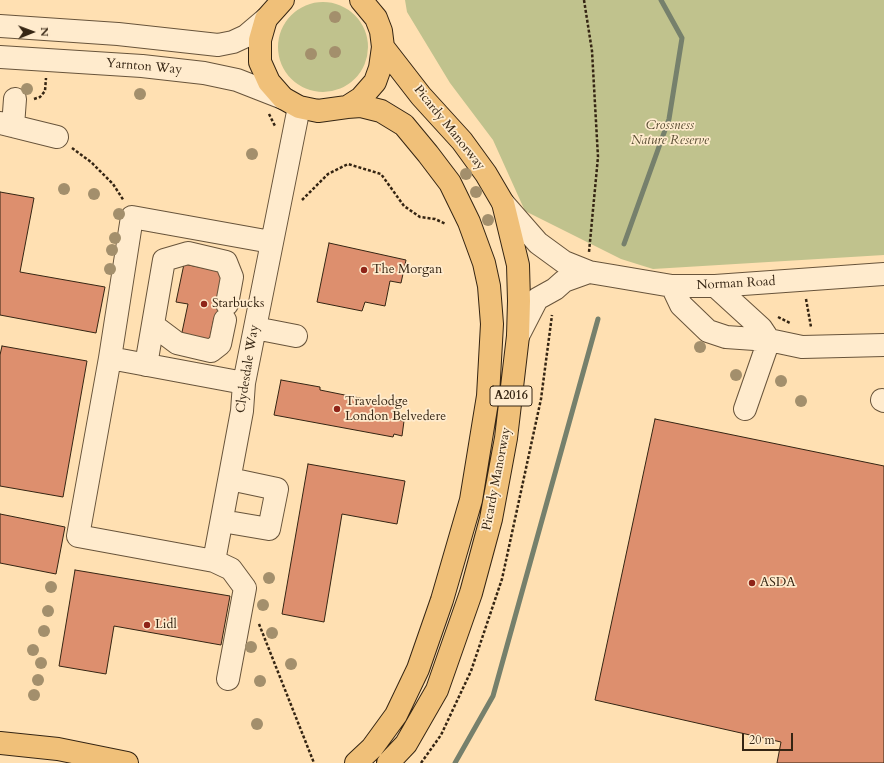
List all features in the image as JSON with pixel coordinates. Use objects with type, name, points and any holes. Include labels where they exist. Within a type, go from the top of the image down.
[{"type":"main road","points":[[283,0],[266,19],[260,40],[260,62],[269,82],[284,106],[318,111],[347,106],[361,98],[375,82],[380,68],[383,47],[381,31],[376,18],[361,0]]},
{"type":"main road","name":"Picardy Manorway","points":[[383,47],[421,96],[462,141],[486,174],[503,203],[518,265],[519,301],[518,336],[506,438],[491,519],[471,592],[437,690],[406,744],[388,763]]},
{"type":"main road","name":"Picardy Manorway","points":[[347,106],[361,106],[381,111],[404,125],[450,183],[469,222],[484,263],[489,286],[492,324],[488,396],[471,500],[442,600],[418,669],[396,715],[372,748],[356,763]]},
{"type":"main road","points":[[0,743],[58,749],[102,760],[127,763]]},
{"type":"street","points":[[0,26],[118,34],[218,45],[233,42],[246,36],[266,19]]},
{"type":"street","name":"Yarnton Way","points":[[0,58],[142,66],[204,73],[236,80],[284,106]]},
{"type":"street","name":"Clydesdale Way","points":[[214,561],[242,411],[244,383],[271,242],[284,106]]},
{"type":"street","points":[[10,113],[57,137]]},
{"type":"street","name":"Norman Road","points":[[503,203],[538,243],[564,262],[672,286],[715,286],[884,274]]},
{"type":"street","points":[[228,679],[244,588],[231,569],[214,561],[78,536],[110,358],[132,217],[271,242]]},
{"type":"street","points":[[146,365],[164,260],[188,253],[226,262],[232,277],[220,344],[211,351],[177,343],[153,325]]},
{"type":"street","name":"Norman Road","points":[[518,336],[537,298],[555,289],[564,281],[598,269]]},
{"type":"street","points":[[672,286],[681,305],[708,331],[726,337],[768,340],[802,347],[884,345]]},
{"type":"street","points":[[715,286],[761,328],[768,340],[745,410]]},
{"type":"street","points":[[255,328],[296,336]]},
{"type":"street","points":[[110,358],[244,383]]},
{"type":"street","points":[[222,521],[269,529],[277,490],[230,480]]},
{"type":"path","points":[[584,0],[592,51],[598,157],[598,269]]},
{"type":"path","points":[[10,113],[40,97],[45,90],[47,73]]},
{"type":"path","points":[[276,129],[272,118],[284,106]]},
{"type":"path","points":[[57,137],[91,162],[113,184],[132,217]]},
{"type":"path","points":[[301,205],[302,197],[328,174],[348,164],[381,174],[404,206],[420,217],[446,222],[448,228]]},
{"type":"path","points":[[805,330],[811,331],[806,298]]},
{"type":"path","points":[[773,314],[793,325]]},
{"type":"path","points":[[256,617],[314,763]]},
{"type":"green space","name":"Crossness Nature Reserve","points":[[405,0],[884,0],[884,255],[653,269],[621,259],[525,211],[493,140],[450,83],[407,12]]},
{"type":"green space","points":[[323,2],[340,5],[355,15],[365,30],[368,47],[365,64],[355,79],[340,89],[323,92],[306,89],[291,79],[281,64],[278,47],[281,30],[291,15],[306,5]]},
{"type":"building","points":[[0,192],[34,198],[20,272],[105,287],[96,333],[0,315]]},
{"type":"building","name":"The Morgan","points":[[329,243],[406,260],[401,283],[390,281],[385,306],[365,302],[362,311],[317,302]]},
{"type":"building","name":"Starbucks","points":[[184,264],[223,272],[229,321],[214,318],[209,343],[181,337],[188,304],[176,302]]},
{"type":"building","points":[[2,346],[87,361],[63,497],[0,486],[0,355]]},
{"type":"building","name":"Travelodge London Belvedere","points":[[281,380],[320,387],[320,390],[399,406],[397,420],[404,421],[402,436],[394,434],[393,437],[274,415]]},
{"type":"building","name":"ASDA","points":[[655,419],[884,466],[884,763],[777,763],[781,742],[595,700]]},
{"type":"building","points":[[308,464],[405,481],[397,524],[342,514],[324,622],[282,614]]},
{"type":"building","points":[[0,514],[65,527],[56,574],[0,563]]},
{"type":"building","points":[[75,570],[230,596],[221,645],[114,626],[106,674],[59,666]]},
{"type":"waterway","points":[[624,244],[669,119],[682,38],[661,0]]},
{"type":"waterway","points":[[455,763],[493,696],[598,319]]},
{"type":"place","name":"The Morgan","points":[[364,270]]},
{"type":"place","name":"Starbucks","points":[[204,304]]},
{"type":"place","name":"Travelodge London Belvedere","points":[[337,409]]},
{"type":"place","name":"ASDA","points":[[752,583]]},
{"type":"place","name":"Lidl","points":[[147,625]]}]
